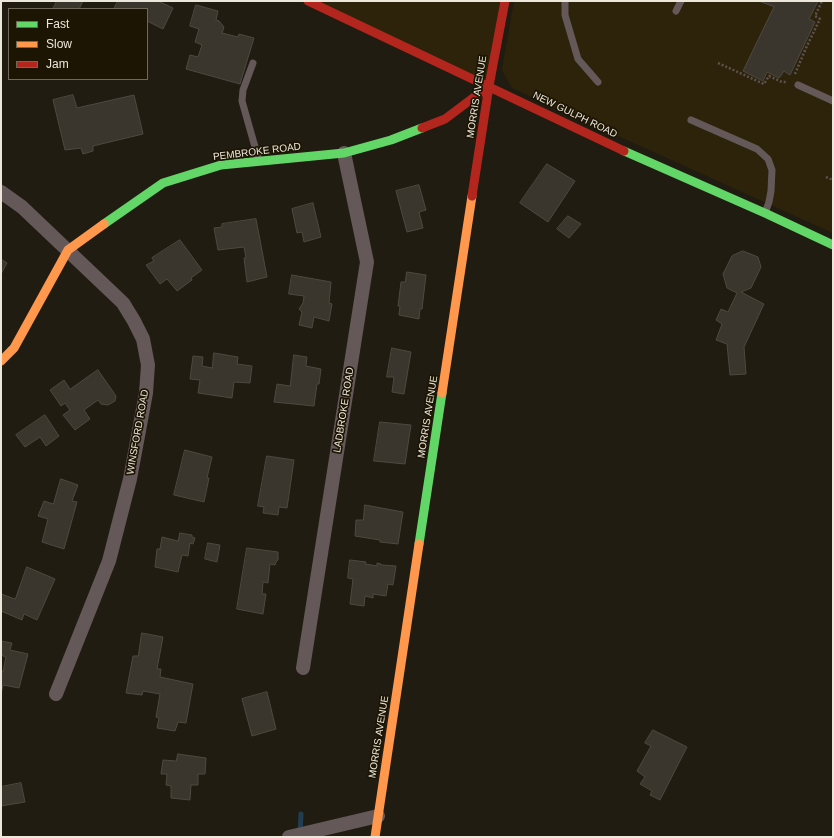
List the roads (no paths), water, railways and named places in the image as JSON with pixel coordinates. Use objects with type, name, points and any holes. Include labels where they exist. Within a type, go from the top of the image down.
[{"type":"street","name":"NEW GULPH ROAD","points":[[308,1],[600,140],[765,213],[833,245]]},
{"type":"street","name":"MORRIS AVENUE","points":[[375,837],[489,86],[505,1]]},
{"type":"street","name":"PEMBROKE ROAD","points":[[1,361],[14,348],[68,250],[163,183],[222,165],[344,153],[391,140],[445,119],[489,86]]},
{"type":"street","name":"LADBROKE ROAD","points":[[303,668],[367,262],[344,153]]},
{"type":"street","name":"WINSFORD ROAD","points":[[1,192],[22,207],[123,302],[143,339],[148,365],[146,393],[130,479],[109,561],[56,694]]},
{"type":"street","points":[[290,837],[378,816]]},
{"type":"lane","points":[[566,1],[564,15],[578,59],[598,82]]},
{"type":"lane","points":[[676,11],[680,1]]},
{"type":"lane","points":[[253,63],[243,90],[242,101],[259,161]]},
{"type":"lane","points":[[794,83],[833,101]]},
{"type":"lane","points":[[691,120],[757,149],[768,159],[772,170],[771,192],[765,213]]},
{"type":"waterway","points":[[300,833],[301,814]]}]
